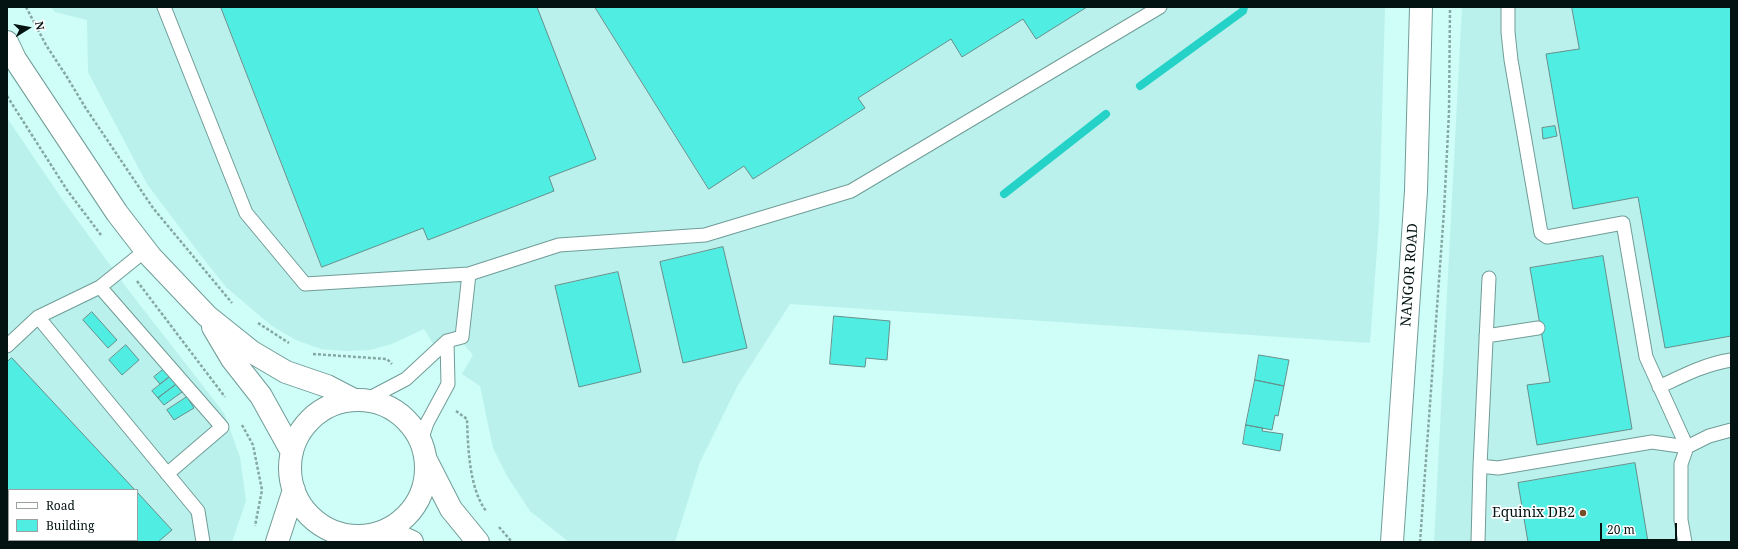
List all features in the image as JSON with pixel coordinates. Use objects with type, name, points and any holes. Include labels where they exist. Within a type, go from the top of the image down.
[{"type":"street","name":"NANGOR ROAD","points":[[1392,542],[1416,191],[1421,7]]},
{"type":"street","points":[[7,42],[15,59],[117,213],[146,250],[206,316],[252,352],[286,372],[327,386],[359,400]]},
{"type":"street","points":[[206,316],[232,359],[261,396],[292,452]]},
{"type":"street","points":[[412,542],[399,536],[357,538],[341,534],[320,524],[304,510],[294,490],[290,471],[292,452],[300,431],[316,413],[337,402],[359,400],[384,404],[400,413],[412,426],[451,509],[478,542]]},
{"type":"street","points":[[357,538],[390,529],[406,517],[419,500],[426,481],[424,451]]},
{"type":"street","points":[[277,542],[294,490]]},
{"type":"lane","points":[[164,7],[246,213],[305,284],[469,274],[559,245],[705,235],[852,191],[1160,7]]},
{"type":"lane","points":[[1508,7],[1508,32],[1511,60],[1541,233],[1547,237],[1623,224],[1646,357],[1687,447],[1681,464],[1681,520],[1685,542]]},
{"type":"lane","points":[[7,346],[38,317],[100,287],[146,250]]},
{"type":"lane","points":[[359,400],[406,379],[447,341],[462,338],[469,274]]},
{"type":"lane","points":[[1478,542],[1489,278]]},
{"type":"lane","points":[[100,287],[222,427],[167,474]]},
{"type":"lane","points":[[38,317],[198,511],[203,542]]},
{"type":"lane","points":[[1486,336],[1538,328]]},
{"type":"lane","points":[[424,451],[427,423],[448,384],[447,341]]},
{"type":"lane","points":[[1659,388],[1685,374],[1718,362],[1731,360]]},
{"type":"lane","points":[[1480,466],[1498,468],[1652,442],[1687,447],[1709,436],[1731,430]]},
{"type":"path","points":[[26,7],[46,45],[68,77],[85,107],[153,208],[234,305]]},
{"type":"path","points":[[1420,542],[1444,211],[1449,112],[1450,7]]},
{"type":"path","points":[[7,96],[67,190],[101,236]]},
{"type":"path","points":[[125,266],[212,378],[227,401]]},
{"type":"path","points":[[252,320],[292,345]]},
{"type":"path","points":[[312,354],[387,359]]},
{"type":"path","points":[[239,418],[253,445],[262,490],[255,527]]},
{"type":"path","points":[[467,419],[468,457],[480,502],[489,514]]},
{"type":"path","points":[[498,526],[511,542]]},
{"type":"shaded area","points":[[51,7],[1385,7],[1379,223],[1370,343],[790,304],[738,385],[700,462],[675,542],[569,542],[530,511],[507,476],[493,448],[480,386],[462,374],[473,355],[455,334],[435,347],[424,329],[392,344],[370,350],[346,351],[321,349],[296,340],[272,326],[227,288],[147,184],[88,72],[87,20],[55,12]]},
{"type":"shaded area","points":[[1462,7],[1731,7],[1731,542],[1434,542]]},
{"type":"shaded area","points":[[7,118],[62,199],[126,287],[224,413],[240,457],[246,501],[232,542],[7,542]]},
{"type":"building","points":[[221,7],[537,7],[596,159],[549,177],[554,191],[428,240],[423,228],[322,267]]},
{"type":"building","points":[[595,7],[1087,7],[1036,39],[1023,19],[962,57],[951,39],[858,98],[865,108],[753,179],[744,166],[709,189]]},
{"type":"building","points":[[1572,7],[1731,7],[1731,336],[1665,348],[1638,197],[1573,209],[1546,54],[1579,49]]},
{"type":"building","points":[[1555,126],[1557,136],[1543,139],[1542,128]]},
{"type":"building","points":[[723,247],[747,348],[683,363],[660,262]]},
{"type":"building","points":[[1603,256],[1632,429],[1537,445],[1527,385],[1550,382],[1530,268]]},
{"type":"building","points":[[618,272],[641,372],[579,387],[555,286]]},
{"type":"building","points":[[92,312],[117,340],[108,348],[83,320]]},
{"type":"building","points":[[834,316],[890,321],[887,360],[866,358],[865,367],[830,364]]},
{"type":"building","points":[[126,345],[139,360],[122,375],[109,360]]},
{"type":"building","points":[[1259,355],[1289,360],[1284,386],[1255,380]]},
{"type":"building","points":[[12,358],[134,489],[8,489],[8,537],[7,362]]},
{"type":"building","points":[[164,369],[170,376],[160,384],[154,377]]},
{"type":"building","points":[[170,377],[176,384],[158,398],[152,391]]},
{"type":"building","points":[[1255,380],[1284,386],[1278,416],[1275,415],[1272,430],[1246,425]]},
{"type":"building","points":[[176,385],[182,392],[164,405],[158,398]]},
{"type":"building","points":[[187,397],[194,408],[174,420],[167,410]]},
{"type":"building","points":[[1246,425],[1263,428],[1262,431],[1283,434],[1280,451],[1243,444]]},
{"type":"building","name":"Equinix DB2","points":[[1635,463],[1648,542],[1528,542],[1518,483]]},
{"type":"building","points":[[138,493],[172,530],[158,542],[12,542],[138,541]]},
{"type":"waterway","points":[[1140,86],[1243,11],[1244,7]]},
{"type":"waterway","points":[[1004,194],[1106,114]]},
{"type":"place","name":"Equinix DB2","points":[[1583,513]]}]
